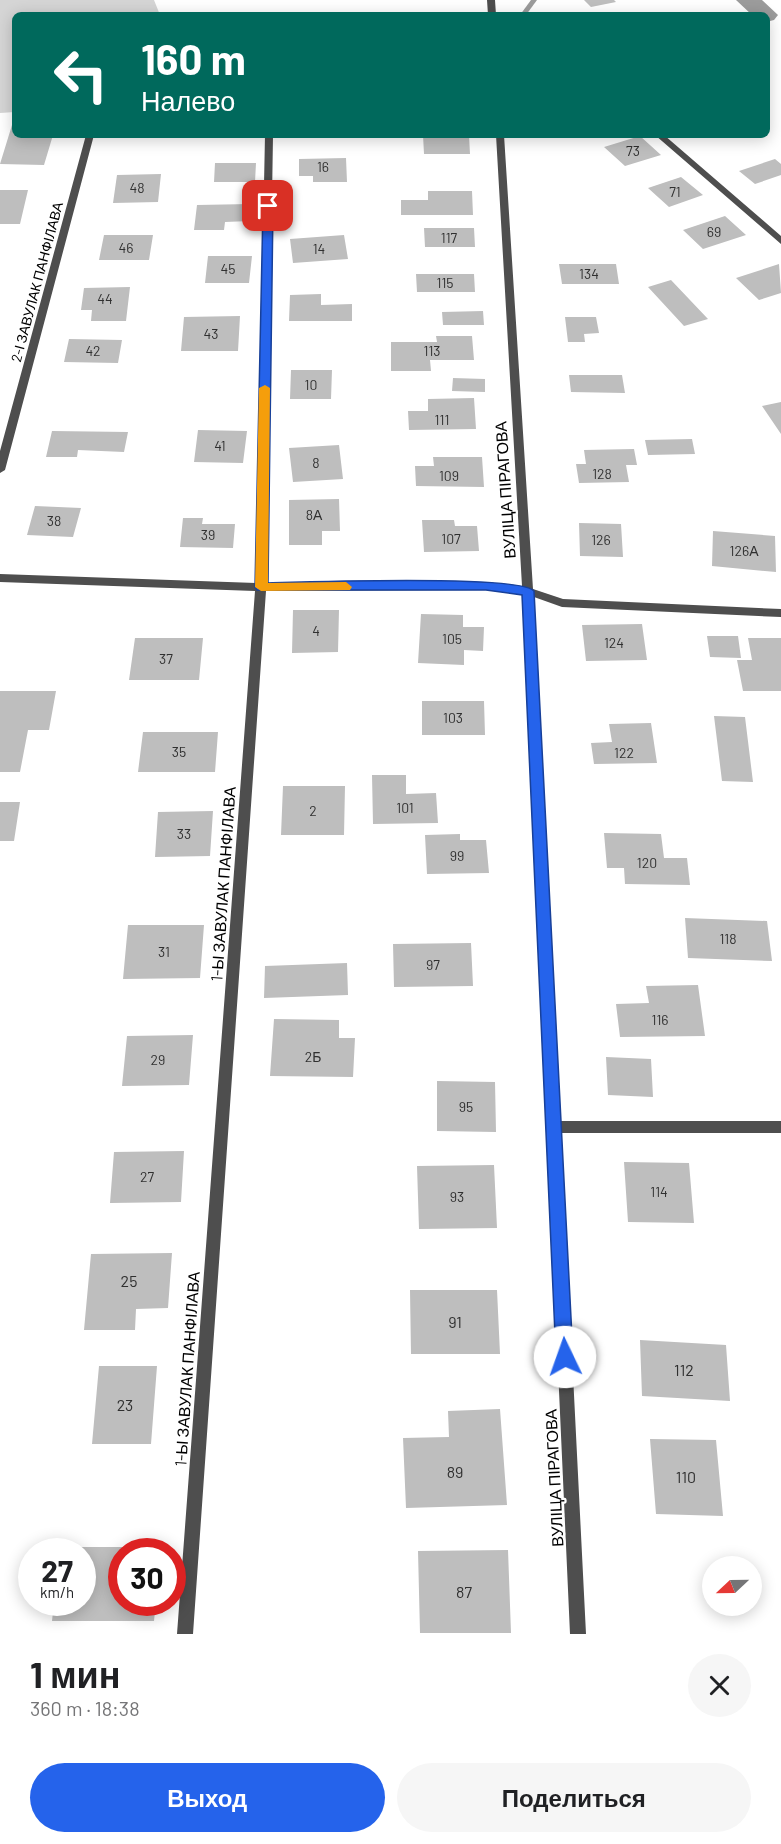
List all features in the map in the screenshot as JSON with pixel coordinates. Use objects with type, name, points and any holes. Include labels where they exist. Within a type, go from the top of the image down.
[{"type":"street","name":"2-І ЗАВУЛАК ПАНФІЛАВА","points":[[0,470],[89,138]]},
{"type":"street","name":"1-Ы ЗАВУЛАК ПАНФІЛАВА","points":[[184,1634],[261,587],[269,138]]},
{"type":"street","name":"ВУЛІЦА ПІРАГОВА","points":[[500,138],[528,591],[578,1634]]},
{"type":"street","points":[[662,138],[781,241]]},
{"type":"street","points":[[0,578],[261,587],[486,586],[528,591],[562,603],[781,613]]},
{"type":"street","points":[[554,1127],[781,1127]]},
{"type":"shaded area","points":[[0,0],[154,0],[159,12],[12,12],[12,112],[0,113]]},
{"type":"building","points":[[584,0],[614,0],[616,2],[591,7]]},
{"type":"building","points":[[12,125],[12,138],[52,138],[44,165],[0,164]]},
{"type":"building","points":[[423,138],[469,138],[470,154],[424,154]]},
{"type":"building","points":[[633,138],[642,138],[661,155],[625,166],[604,147]]},
{"type":"building","points":[[346,158],[347,182],[313,182],[313,176],[299,176],[299,159]]},
{"type":"building","points":[[775,159],[781,164],[781,175],[755,184],[739,171]]},
{"type":"building","points":[[215,163],[256,163],[255,182],[214,182]]},
{"type":"building","points":[[161,174],[158,202],[113,203],[117,175]]},
{"type":"building","points":[[681,177],[703,195],[669,207],[648,188]]},
{"type":"building","points":[[0,190],[28,190],[20,224],[0,224]]},
{"type":"building","points":[[428,191],[472,191],[473,215],[401,215],[401,200],[428,200]]},
{"type":"building","points":[[250,204],[250,221],[225,222],[224,230],[194,230],[197,205]]},
{"type":"building","points":[[725,216],[746,235],[703,249],[683,230]]},
{"type":"building","points":[[424,228],[474,228],[475,247],[425,247]]},
{"type":"building","points":[[104,235],[153,235],[149,260],[99,260]]},
{"type":"building","points":[[344,235],[348,259],[293,263],[290,239]]},
{"type":"building","points":[[208,256],[252,256],[249,283],[205,283]]},
{"type":"building","points":[[559,264],[616,264],[619,284],[562,284]]},
{"type":"building","points":[[779,264],[781,293],[759,300],[736,278]]},
{"type":"building","points":[[416,274],[474,274],[475,292],[417,292]]},
{"type":"building","points":[[671,280],[708,319],[684,326],[648,287]]},
{"type":"building","points":[[130,287],[126,321],[91,321],[92,310],[81,310],[84,288]]},
{"type":"building","points":[[321,294],[321,305],[352,304],[352,321],[289,321],[290,295]]},
{"type":"building","points":[[483,311],[484,325],[443,325],[442,312]]},
{"type":"building","points":[[240,316],[238,351],[181,351],[184,317]]},
{"type":"building","points":[[565,317],[596,317],[599,333],[584,334],[585,342],[568,342]]},
{"type":"building","points":[[436,336],[472,336],[474,360],[430,360],[431,371],[391,371],[391,342],[437,342]]},
{"type":"building","points":[[69,339],[122,340],[118,363],[64,362]]},
{"type":"building","points":[[291,370],[332,370],[331,399],[290,399]]},
{"type":"building","points":[[569,375],[622,375],[625,393],[571,392]]},
{"type":"building","points":[[453,378],[485,379],[485,392],[452,391]]},
{"type":"building","points":[[474,398],[476,429],[409,430],[408,411],[428,411],[428,399]]},
{"type":"building","points":[[781,402],[781,434],[762,406]]},
{"type":"building","points":[[198,430],[247,431],[243,463],[194,462]]},
{"type":"building","points":[[52,431],[128,432],[124,452],[78,450],[77,457],[46,457]]},
{"type":"building","points":[[692,439],[695,454],[648,455],[645,440]]},
{"type":"building","points":[[339,445],[343,479],[293,482],[289,448]]},
{"type":"building","points":[[634,449],[637,465],[626,465],[629,482],[579,483],[576,464],[586,464],[584,450]]},
{"type":"building","points":[[433,457],[482,457],[484,487],[416,486],[415,466],[434,466]]},
{"type":"building","points":[[339,499],[340,531],[322,531],[322,545],[289,545],[289,500]]},
{"type":"building","points":[[35,506],[81,508],[73,537],[27,535]]},
{"type":"building","points":[[183,518],[203,518],[202,524],[235,524],[233,548],[180,547]]},
{"type":"building","points":[[422,520],[454,520],[455,526],[477,526],[479,551],[424,552]]},
{"type":"building","points":[[579,523],[621,524],[623,557],[580,556]]},
{"type":"building","points":[[713,531],[775,536],[776,572],[712,566]]},
{"type":"building","points":[[293,610],[339,610],[338,652],[292,653]]},
{"type":"building","points":[[421,614],[463,615],[463,627],[484,627],[483,651],[464,650],[464,665],[418,663]]},
{"type":"building","points":[[642,624],[647,660],[586,661],[582,625]]},
{"type":"building","points":[[707,636],[738,636],[741,658],[710,657]]},
{"type":"building","points":[[135,638],[203,638],[199,680],[129,680]]},
{"type":"building","points":[[748,638],[781,638],[781,691],[743,691],[737,660],[752,660]]},
{"type":"building","points":[[0,691],[56,691],[49,730],[28,730],[20,772],[0,772]]},
{"type":"building","points":[[422,701],[484,701],[485,735],[422,735]]},
{"type":"building","points":[[714,716],[745,717],[753,782],[722,781]]},
{"type":"building","points":[[651,723],[657,763],[594,764],[591,743],[612,742],[609,724]]},
{"type":"building","points":[[143,732],[218,732],[215,772],[138,772]]},
{"type":"building","points":[[372,775],[406,775],[406,794],[436,793],[438,823],[373,824]]},
{"type":"building","points":[[283,786],[345,786],[344,835],[281,835]]},
{"type":"building","points":[[0,802],[20,802],[14,841],[0,841]]},
{"type":"building","points":[[213,811],[210,856],[155,857],[158,812]]},
{"type":"building","points":[[604,833],[661,834],[664,858],[687,858],[690,885],[625,884],[624,868],[607,868]]},
{"type":"building","points":[[460,834],[460,840],[486,840],[489,873],[427,874],[425,835]]},
{"type":"building","points":[[685,918],[767,921],[772,961],[688,958]]},
{"type":"building","points":[[128,925],[204,925],[200,978],[123,979]]},
{"type":"building","points":[[471,943],[473,986],[394,987],[393,944]]},
{"type":"building","points":[[347,963],[348,995],[264,998],[265,966]]},
{"type":"building","points":[[698,985],[705,1036],[620,1037],[616,1004],[649,1003],[646,986]]},
{"type":"building","points":[[274,1019],[339,1020],[339,1038],[355,1038],[353,1077],[270,1076]]},
{"type":"building","points":[[193,1035],[189,1085],[122,1086],[127,1036]]},
{"type":"building","points":[[606,1057],[651,1059],[653,1097],[608,1095]]},
{"type":"building","points":[[437,1081],[495,1082],[496,1132],[437,1131]]},
{"type":"building","points":[[184,1151],[181,1202],[110,1203],[114,1152]]},
{"type":"building","points":[[624,1162],[689,1163],[694,1223],[628,1222]]},
{"type":"building","points":[[494,1165],[497,1228],[419,1229],[417,1166]]},
{"type":"building","points":[[172,1253],[168,1308],[136,1309],[135,1330],[84,1330],[91,1254]]},
{"type":"building","points":[[410,1290],[497,1290],[500,1354],[411,1354]]},
{"type":"building","points":[[640,1340],[726,1345],[730,1401],[642,1396]]},
{"type":"building","points":[[99,1366],[157,1366],[151,1444],[92,1444]]},
{"type":"building","points":[[500,1409],[507,1505],[406,1508],[403,1438],[449,1437],[448,1411]]},
{"type":"building","points":[[650,1439],[716,1440],[723,1516],[656,1514]]},
{"type":"building","points":[[96,1547],[108,1547],[108,1616],[155,1616],[154,1621],[52,1621],[53,1616],[96,1616]]},
{"type":"building","points":[[508,1550],[511,1633],[420,1633],[418,1551]]},
{"type":"waterway","points":[[525,12],[534,0]]},
{"type":"waterway","points":[[748,0],[762,12]]},
{"type":"slow traffic","points":[[265,388],[261,587],[346,587]]},
{"type":"route","points":[[268,206],[261,587],[486,586],[528,591],[565,1357]]}]
